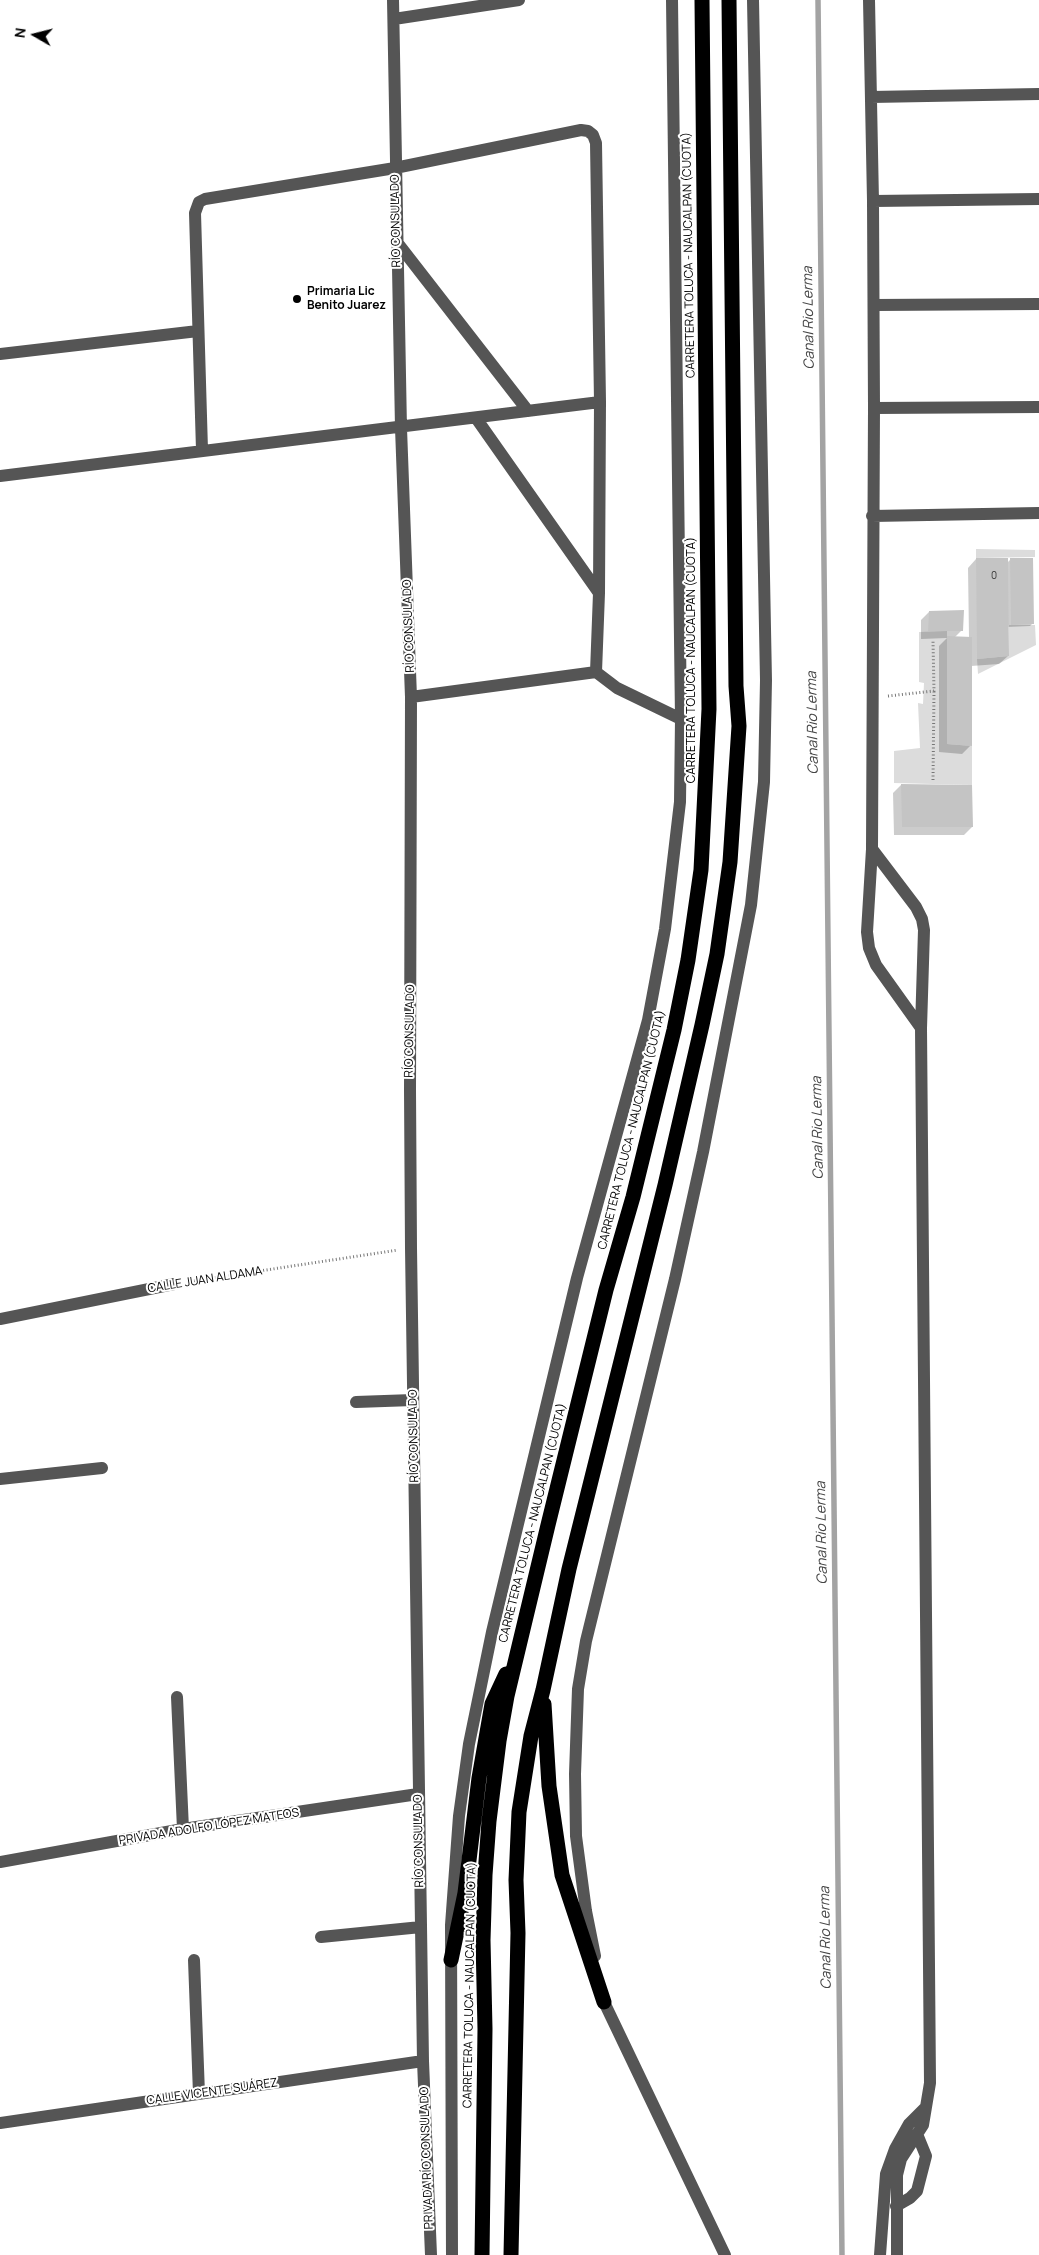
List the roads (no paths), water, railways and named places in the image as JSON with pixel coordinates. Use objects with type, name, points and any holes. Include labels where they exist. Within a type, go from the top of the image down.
[{"type":"highway","name":"CARRETERA TOLUCA - NAUCALPAN (CUOTA)","points":[[482,2255],[485,1875],[489,1821],[499,1742],[519,1646],[603,1300],[633,1197],[674,1030],[688,960],[701,870],[709,749],[702,0]]},
{"type":"highway","points":[[511,2255],[518,1933],[516,1880],[519,1812],[531,1736],[569,1569],[665,1185],[702,1025],[717,954],[730,862],[739,726],[736,686],[729,0]]},
{"type":"highway","points":[[451,1960],[465,1893],[478,1778],[492,1704],[519,1646]]},
{"type":"highway","points":[[543,1690],[549,1786],[562,1875],[604,2002]]},
{"type":"street","name":"RÍO CONSULADO","points":[[394,0],[396,242],[401,428],[412,696],[411,1248],[423,2061]]},
{"type":"street","points":[[394,19],[519,0]]},
{"type":"street","points":[[452,2255],[451,1924],[459,1816],[469,1744],[492,1632],[577,1278],[648,1020],[665,929],[680,802],[681,720],[672,0]]},
{"type":"street","points":[[725,2255],[604,2002],[586,1911],[576,1836],[575,1774],[578,1689],[586,1641],[675,1280],[703,1152],[751,905],[764,782],[766,680],[753,0]]},
{"type":"street","points":[[869,0],[873,201],[874,408],[872,516],[872,849],[867,932],[869,948],[876,965],[921,1028]]},
{"type":"street","points":[[871,97],[1039,94]]},
{"type":"street","points":[[202,450],[195,213],[200,202],[205,199],[395,168],[581,130],[588,131],[593,135],[596,143],[600,402],[599,593],[596,672]]},
{"type":"street","points":[[873,201],[1039,199]]},
{"type":"street","points":[[396,242],[528,411]]},
{"type":"street","points":[[874,306],[1039,304]]},
{"type":"street","points":[[0,354],[198,331]]},
{"type":"street","points":[[0,476],[600,402]]},
{"type":"street","points":[[874,408],[1039,407]]},
{"type":"street","points":[[476,418],[599,593]]},
{"type":"street","points":[[872,516],[1039,514]]},
{"type":"street","points":[[412,696],[596,672],[617,688],[681,720]]},
{"type":"street","points":[[872,849],[916,907],[922,919],[924,930],[921,1028],[930,2083],[923,2125],[901,2159],[897,2175],[897,2255]]},
{"type":"street","name":"CALLE JUAN ALDAMA","points":[[0,1319],[174,1284]]},
{"type":"street","points":[[356,1402],[413,1400]]},
{"type":"street","points":[[0,1479],[102,1468]]},
{"type":"street","points":[[177,1697],[183,1829]]},
{"type":"street","name":"PRIVADA ADOLFO LÓPEZ MATEOS","points":[[0,1862],[183,1829],[418,1794]]},
{"type":"street","points":[[321,1937],[421,1927]]},
{"type":"street","points":[[194,1960],[199,2094]]},
{"type":"street","name":"CALLE VICENTE SUÁREZ","points":[[0,2123],[423,2061]]},
{"type":"street","name":"PRIVADA RÍO CONSULADO","points":[[423,2061],[431,2255]]},
{"type":"street","points":[[880,2255],[886,2174],[895,2148],[909,2124],[926,2107]]},
{"type":"street","points":[[896,2206],[910,2198],[917,2191],[926,2156],[917,2134]]},
{"type":"waterway","name":"Canal Rio Lerma","points":[[818,0],[842,2255]]},
{"type":"place","name":"Primaria Lic Benito Juarez","points":[[297,299]]}]
